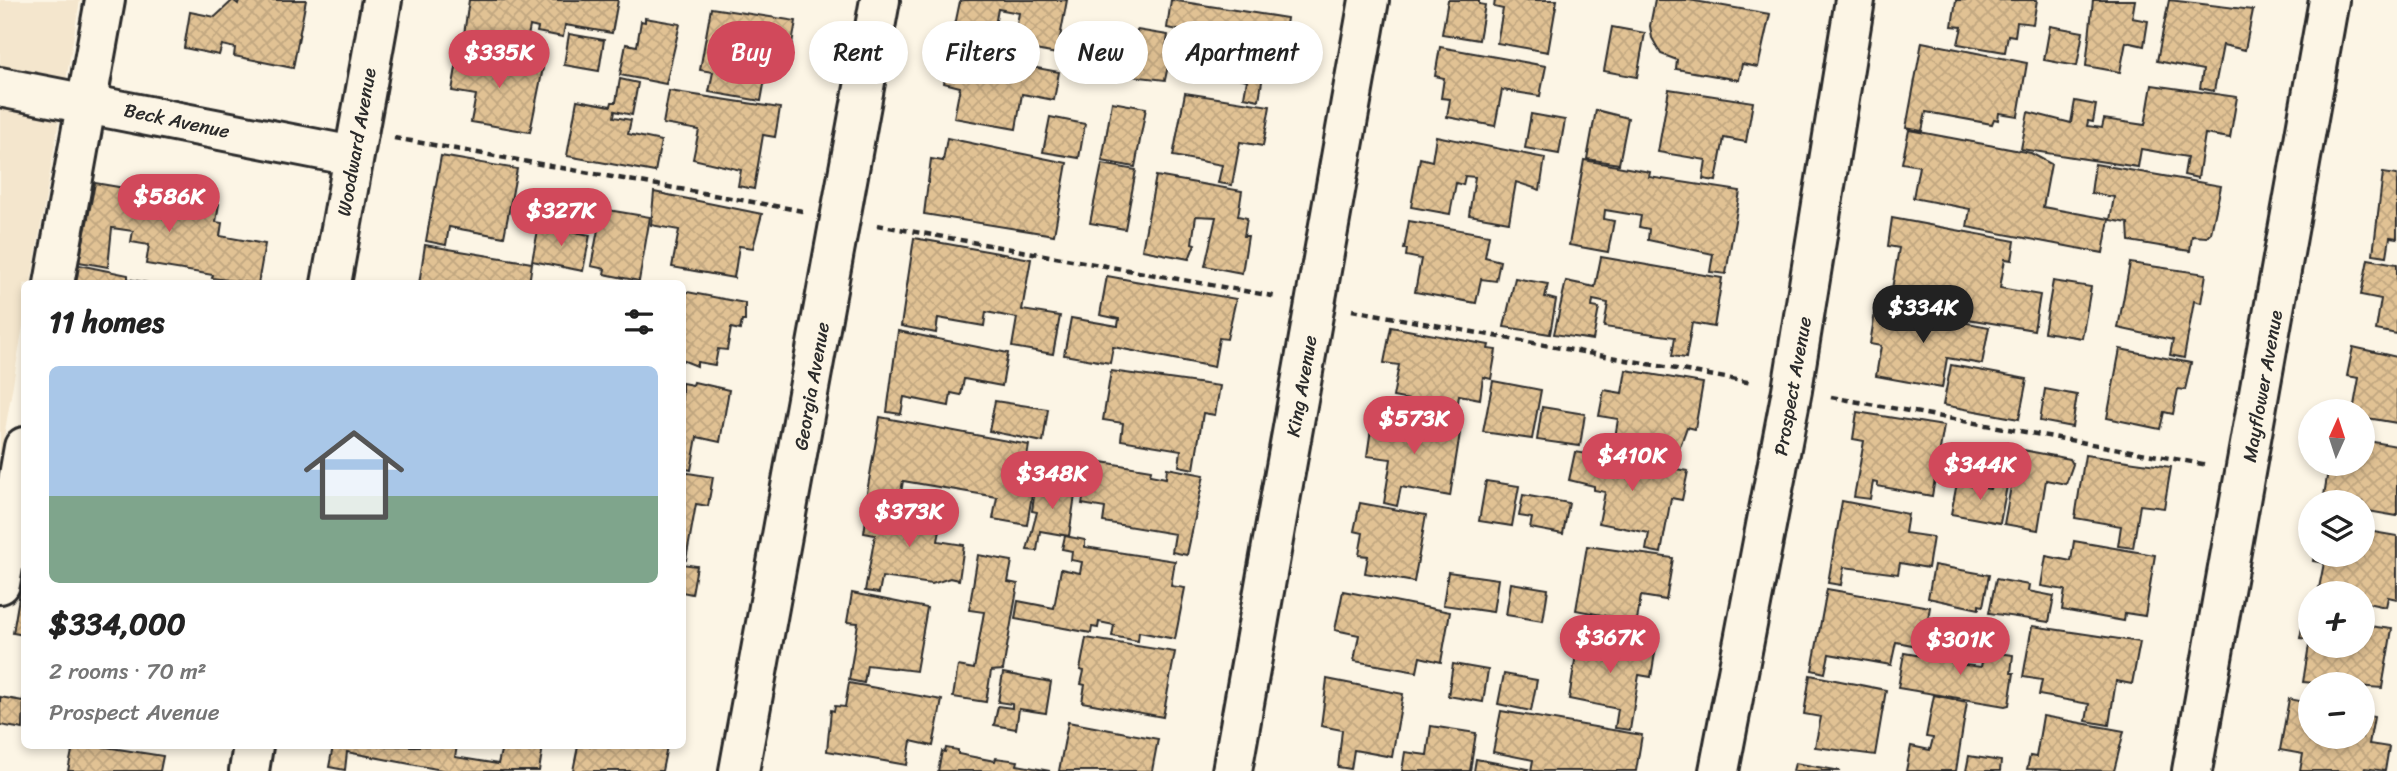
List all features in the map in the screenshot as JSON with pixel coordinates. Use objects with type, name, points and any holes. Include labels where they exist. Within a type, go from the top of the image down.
[{"type":"street","points":[[55,280],[105,0]]},
{"type":"street","name":"Woodward Avenue","points":[[332,280],[382,0]]},
{"type":"street","name":"Georgia Avenue","points":[[739,771],[880,0]]},
{"type":"street","name":"King Avenue","points":[[1231,771],[1369,0]]},
{"type":"street","name":"Prospect Avenue","points":[[1719,771],[1792,390],[1855,0]]},
{"type":"street","name":"Mayflower Avenue","points":[[2192,771],[2329,0]]},
{"type":"street","name":"Beck Avenue","points":[[0,86],[353,156]]},
{"type":"street","points":[[0,584],[21,464]]},
{"type":"street","points":[[249,771],[253,749]]},
{"type":"shaded area","points":[[0,0],[80,0],[32,280],[21,280],[21,338],[0,460]]},
{"type":"building","points":[[233,0],[238,4],[239,0],[306,0],[293,68],[234,56],[235,48],[222,45],[219,55],[184,48],[190,12],[215,17]]},
{"type":"building","points":[[469,0],[618,0],[612,33],[565,25],[563,37],[537,32],[538,28],[530,26],[528,37],[479,31],[476,50],[462,48]]},
{"type":"building","points":[[1067,0],[1063,21],[1054,21],[1054,53],[1040,51],[1040,21],[1018,21],[1019,13],[998,9],[996,21],[956,21],[960,1]]},
{"type":"building","points":[[1171,0],[1287,18],[1287,21],[1168,21]]},
{"type":"building","points":[[1448,0],[1479,0],[1479,4],[1485,5],[1479,40],[1442,34]]},
{"type":"building","points":[[1495,0],[1557,0],[1548,52],[1497,43],[1503,9],[1494,7]]},
{"type":"building","points":[[1655,0],[1689,0],[1770,14],[1758,67],[1742,64],[1739,80],[1676,69],[1677,60],[1661,54],[1652,38],[1650,26]]},
{"type":"building","points":[[1956,0],[2037,0],[2033,24],[2017,22],[2015,36],[2008,35],[2005,52],[1958,44],[1962,27],[1952,26]]},
{"type":"building","points":[[2093,0],[2135,0],[2132,18],[2148,21],[2144,46],[2126,42],[2120,72],[2086,66]]},
{"type":"building","points":[[2169,0],[2253,10],[2245,50],[2223,45],[2214,91],[2200,88],[2203,70],[2157,61]]},
{"type":"building","points":[[711,8],[796,21],[795,27],[795,21],[709,21]]},
{"type":"building","points":[[645,18],[680,24],[666,84],[620,75],[626,44],[637,46],[641,21],[645,22]]},
{"type":"building","points":[[2050,26],[2083,32],[2077,66],[2044,60]]},
{"type":"building","points":[[1612,27],[1645,33],[1637,77],[1604,71]]},
{"type":"building","points":[[707,31],[707,71],[700,70]]},
{"type":"building","points":[[1148,32],[1162,34],[1162,80],[1148,78]]},
{"type":"building","points":[[569,34],[604,40],[599,71],[564,65]]},
{"type":"building","points":[[1922,42],[2027,63],[2018,116],[1999,113],[1998,120],[1994,119],[1992,124],[1926,112],[1922,131],[1906,128]]},
{"type":"building","points":[[1440,47],[1546,66],[1540,96],[1502,90],[1495,126],[1447,117],[1450,99],[1441,98],[1444,78],[1435,76]]},
{"type":"building","points":[[459,50],[543,68],[530,132],[471,122],[476,95],[452,91]]},
{"type":"building","points":[[1040,69],[1054,71],[1054,84],[1057,84],[1054,100],[1022,94],[1016,129],[954,118],[960,87],[948,84],[1040,84]]},
{"type":"building","points":[[620,79],[638,83],[632,115],[615,111],[614,117],[631,120],[628,134],[661,141],[655,172],[567,156],[577,100],[611,106],[612,102],[616,102]]},
{"type":"building","points":[[711,84],[764,84],[761,101],[709,92]]},
{"type":"building","points":[[1246,84],[1262,84],[1259,100],[1244,97]]},
{"type":"building","points":[[2152,85],[2237,97],[2230,138],[2205,134],[2198,178],[2184,175],[2187,157],[2141,149],[2138,167],[2021,149],[2028,112],[2071,123],[2075,101],[2096,105],[2093,122],[2088,121],[2087,126],[2102,128],[2104,119],[2145,125]]},
{"type":"building","points":[[1669,89],[1753,102],[1746,142],[1724,138],[1716,181],[1703,179],[1706,160],[1658,152]]},
{"type":"building","points":[[669,91],[780,108],[775,137],[763,135],[754,189],[738,186],[741,170],[693,159],[699,130],[663,124]]},
{"type":"building","points":[[1185,93],[1270,106],[1263,146],[1240,142],[1232,185],[1218,183],[1222,165],[1173,156]]},
{"type":"building","points":[[1112,102],[1146,108],[1135,167],[1102,161]]},
{"type":"building","points":[[1596,110],[1628,118],[1619,164],[1587,159]]},
{"type":"building","points":[[1531,114],[1565,120],[1559,154],[1525,148]]},
{"type":"building","points":[[1050,117],[1085,124],[1079,158],[1043,152]]},
{"type":"building","points":[[1909,130],[2031,153],[2051,164],[2043,207],[2109,219],[2103,253],[1967,227],[1970,209],[1913,198],[1919,166],[1902,163]]},
{"type":"building","points":[[1436,136],[1545,158],[1540,190],[1516,182],[1509,222],[1469,215],[1475,177],[1465,176],[1463,185],[1456,183],[1450,214],[1411,207],[1420,158],[1432,161]]},
{"type":"building","points":[[947,138],[1067,163],[1054,235],[924,214],[931,159],[943,161]]},
{"type":"building","points":[[441,156],[517,169],[504,237],[449,227],[446,245],[426,241]]},
{"type":"building","points":[[1584,160],[1650,172],[1649,177],[1740,191],[1726,274],[1710,272],[1713,254],[1648,240],[1649,229],[1639,227],[1641,216],[1605,210],[1604,219],[1614,221],[1608,252],[1569,245]]},
{"type":"building","points":[[1102,164],[1136,170],[1125,229],[1090,223]]},
{"type":"building","points":[[2095,164],[2221,186],[2211,233],[2207,237],[2192,236],[2190,251],[2129,241],[2128,223],[2110,220],[2114,197],[2091,193]]},
{"type":"building","points":[[2383,173],[2397,175],[2397,238],[2390,237],[2387,256],[2373,254]]},
{"type":"building","points":[[1156,176],[1242,191],[1238,216],[1247,218],[1244,236],[1248,236],[1242,273],[1205,266],[1216,217],[1196,216],[1192,243],[1195,244],[1189,259],[1142,250]]},
{"type":"building","points":[[95,183],[219,204],[216,222],[222,223],[220,236],[265,244],[259,280],[212,278],[213,275],[146,264],[149,245],[131,242],[133,231],[112,228],[108,267],[79,262]]},
{"type":"building","points":[[654,192],[762,214],[753,248],[739,246],[734,278],[672,267],[679,230],[651,225]]},
{"type":"building","points":[[602,209],[650,217],[639,280],[604,274],[605,269],[591,266]]},
{"type":"building","points":[[1892,218],[2015,241],[2012,260],[2005,259],[2000,288],[2040,295],[2034,330],[1889,306],[1899,248],[1888,246]]},
{"type":"building","points":[[1409,221],[1489,235],[1485,257],[1500,261],[1496,281],[1481,279],[1476,303],[1415,292],[1421,259],[1406,256],[1407,249],[1404,249]]},
{"type":"building","points":[[539,225],[590,235],[583,271],[532,261]]},
{"type":"building","points":[[914,238],[1031,259],[1022,310],[1060,316],[1053,354],[1012,347],[1017,318],[986,312],[984,326],[938,318],[936,333],[901,326]]},
{"type":"building","points":[[425,245],[532,263],[530,280],[420,280]]},
{"type":"building","points":[[1601,257],[1722,278],[1714,327],[1692,323],[1686,358],[1672,356],[1675,337],[1604,327],[1608,303],[1593,300],[1592,307],[1599,308],[1593,340],[1554,334],[1566,281],[1595,287]]},
{"type":"building","points":[[2368,259],[2397,264],[2397,334],[2376,330],[2381,299],[2361,295]]},
{"type":"building","points":[[2130,263],[2206,274],[2201,303],[2194,301],[2184,358],[2170,355],[2173,340],[2118,328]]},
{"type":"building","points":[[79,265],[128,275],[128,279],[133,280],[77,280]]},
{"type":"building","points":[[1107,276],[1236,299],[1227,339],[1219,338],[1214,367],[1113,347],[1110,363],[1064,355],[1071,318],[1118,326],[1119,319],[1100,315]]},
{"type":"building","points":[[1515,278],[1548,284],[1545,297],[1556,300],[1550,334],[1504,327]]},
{"type":"building","points":[[2053,281],[2091,287],[2082,338],[2044,332]]},
{"type":"building","points":[[686,292],[745,303],[745,321],[742,321],[740,330],[731,328],[727,350],[718,349],[715,365],[697,362],[697,366],[686,362]]},
{"type":"building","points":[[1876,306],[1989,327],[1982,364],[1947,358],[1942,388],[1876,376],[1881,346],[1870,344]]},
{"type":"building","points":[[1391,327],[1489,345],[1488,349],[1496,350],[1491,379],[1483,377],[1480,399],[1459,395],[1457,409],[1393,397],[1399,365],[1384,363]]},
{"type":"building","points":[[898,331],[1008,353],[1002,386],[964,379],[961,395],[951,393],[949,406],[904,397],[901,414],[887,412]]},
{"type":"building","points":[[2353,347],[2397,357],[2397,423],[2375,419],[2375,399],[2355,399],[2359,378],[2347,376]]},
{"type":"building","points":[[2120,349],[2191,363],[2185,390],[2178,389],[2173,414],[2164,412],[2160,429],[2107,418]]},
{"type":"building","points":[[1951,365],[2027,379],[2019,419],[1943,405]]},
{"type":"building","points":[[1626,370],[1703,383],[1695,429],[1687,427],[1679,449],[1615,438],[1618,419],[1599,416],[1604,390],[1622,393]]},
{"type":"building","points":[[1111,371],[1220,386],[1215,415],[1203,413],[1194,469],[1179,466],[1181,450],[1121,440],[1123,423],[1103,420]]},
{"type":"building","points":[[1493,381],[1541,390],[1532,439],[1483,432]]},
{"type":"building","points":[[694,382],[729,390],[720,442],[697,437],[691,470],[686,469],[686,384],[693,385]]},
{"type":"building","points":[[2045,389],[2077,395],[2072,427],[2040,421]]},
{"type":"building","points":[[995,401],[1048,409],[1043,442],[989,431]]},
{"type":"building","points":[[1542,407],[1585,414],[1580,446],[1537,440]]},
{"type":"building","points":[[1857,412],[1944,426],[1932,496],[1877,486],[1877,483],[1873,482],[1870,499],[1854,497],[1864,441],[1853,439]]},
{"type":"building","points":[[1373,415],[1460,433],[1450,496],[1401,487],[1397,506],[1384,503],[1391,459],[1367,456]]},
{"type":"building","points":[[880,417],[1029,445],[1023,481],[1034,483],[1027,525],[993,519],[997,497],[903,481],[899,504],[866,498]]},
{"type":"building","points":[[2375,442],[2397,446],[2397,516],[2375,512],[2375,490],[2325,490],[2327,476],[2375,476]]},
{"type":"building","points":[[2018,449],[2070,459],[2073,464],[2066,484],[2046,480],[2038,530],[2004,524]]},
{"type":"building","points":[[1575,452],[1688,471],[1682,500],[1671,498],[1661,553],[1646,550],[1649,533],[1599,523],[1605,492],[1594,490],[1594,486],[1569,480]]},
{"type":"building","points":[[2085,455],[2171,467],[2164,508],[2140,505],[2133,548],[2118,546],[2121,526],[2075,518]]},
{"type":"building","points":[[1090,460],[1151,470],[1150,475],[1166,478],[1167,468],[1204,475],[1187,555],[1172,552],[1175,534],[1103,522],[1105,508],[1082,504]]},
{"type":"building","points":[[686,473],[713,477],[708,506],[696,504],[686,560]]},
{"type":"building","points":[[1486,481],[1519,486],[1512,526],[1479,521]]},
{"type":"building","points":[[1036,482],[1076,488],[1069,536],[1040,531],[1037,551],[1027,550],[1037,512],[1032,511]]},
{"type":"building","points":[[1957,483],[1990,489],[1991,484],[2007,486],[2000,523],[1951,514]]},
{"type":"building","points":[[1523,495],[1569,503],[1563,534],[1530,528],[1532,518],[1519,516]]},
{"type":"building","points":[[1842,501],[1908,514],[1905,533],[1933,537],[1928,568],[1900,563],[1898,574],[1844,567],[1841,585],[1828,583]]},
{"type":"building","points":[[1360,503],[1426,515],[1414,582],[1365,573],[1368,556],[1359,555],[1363,533],[1354,531]]},
{"type":"building","points":[[868,506],[942,519],[938,541],[964,545],[959,580],[950,578],[932,584],[882,577],[879,593],[865,591],[875,535],[864,533]]},
{"type":"building","points":[[2375,532],[2397,536],[2397,599],[2388,597],[2386,607],[2375,605],[2375,581],[2320,581],[2323,567],[2375,567]]},
{"type":"building","points":[[1065,536],[1085,540],[1085,547],[1175,561],[1171,586],[1185,588],[1175,639],[1139,632],[1138,641],[1112,636],[1114,625],[1099,622],[1098,628],[1092,627],[1091,633],[1015,619],[1018,601],[1054,608],[1061,569],[1080,573],[1082,562],[1071,560],[1072,551],[1062,549]]},
{"type":"building","points":[[2074,541],[2155,555],[2145,616],[2125,613],[2124,621],[2062,610],[2065,590],[2041,586],[2046,556],[2071,561]]},
{"type":"building","points":[[1587,546],[1673,558],[1666,600],[1641,596],[1634,639],[1619,637],[1622,619],[1576,610]]},
{"type":"building","points":[[978,555],[1012,561],[1008,582],[1018,584],[1003,670],[991,671],[986,702],[953,697],[958,666],[974,669],[984,612],[969,610]]},
{"type":"building","points":[[686,565],[697,566],[692,594],[686,593]]},
{"type":"building","points":[[1934,565],[1989,575],[1983,606],[1979,605],[1979,609],[1928,598]]},
{"type":"building","points":[[1448,572],[1498,579],[1493,612],[1443,605]]},
{"type":"building","points":[[1996,579],[2029,585],[2028,591],[2054,596],[2049,622],[1989,613]]},
{"type":"building","points":[[1511,583],[1548,589],[1543,621],[1506,615]]},
{"type":"building","points":[[21,586],[21,634],[13,633]]},
{"type":"building","points":[[1827,589],[1930,607],[1923,647],[1896,642],[1891,665],[1829,654],[1825,673],[1812,670]]},
{"type":"building","points":[[1343,591],[1450,612],[1441,662],[1420,657],[1417,672],[1354,661],[1359,635],[1335,630]]},
{"type":"building","points":[[852,593],[927,608],[916,671],[867,665],[864,683],[849,680],[858,623],[847,622]]},
{"type":"building","points":[[2032,626],[2140,642],[2132,684],[2116,681],[2109,725],[2086,721],[2089,704],[2039,695],[2042,680],[2023,677]]},
{"type":"building","points":[[2375,627],[2392,629],[2382,688],[2375,687],[2375,672],[2305,672],[2307,658],[2375,658]]},
{"type":"building","points":[[1579,635],[1656,647],[1651,677],[1639,675],[1630,730],[1615,728],[1618,709],[1569,699]]},
{"type":"building","points":[[1086,638],[1175,652],[1163,717],[1082,702],[1085,685],[1081,684],[1084,671],[1080,670]]},
{"type":"building","points":[[1984,651],[2013,655],[2011,673],[2014,673],[2009,705],[1898,688],[1904,653],[1965,660],[1964,665],[1981,667]]},
{"type":"building","points":[[1453,664],[1488,670],[1483,702],[1448,696]]},
{"type":"building","points":[[1003,673],[1051,682],[1046,713],[1019,709],[1016,729],[994,725],[998,706],[1012,708],[1012,704],[998,702]]},
{"type":"building","points":[[1504,674],[1537,680],[1531,711],[1498,704]]},
{"type":"building","points":[[1810,675],[1886,690],[1875,755],[1815,747],[1821,717],[1804,714]]},
{"type":"building","points":[[1327,679],[1403,694],[1392,757],[1354,750],[1351,769],[1338,767],[1342,730],[1321,726]]},
{"type":"building","points":[[849,683],[942,700],[933,746],[911,741],[907,765],[827,751],[831,710],[834,711],[835,706],[845,707]]},
{"type":"building","points":[[1934,695],[1967,702],[1956,771],[1906,771],[1911,746],[1930,750],[1933,738],[1926,737]]},
{"type":"building","points":[[0,697],[21,701],[21,729],[0,725]]},
{"type":"building","points":[[2289,699],[2298,701],[2298,749],[2375,749],[2375,745],[2389,747],[2385,771],[2365,768],[2364,771],[2300,771],[2303,754],[2280,750]]},
{"type":"building","points":[[1501,711],[1642,735],[1636,771],[1531,771],[1533,760],[1493,752]]},
{"type":"building","points":[[2043,716],[2124,731],[2114,771],[2027,769],[2030,756],[2036,757]]},
{"type":"building","points":[[1068,722],[1158,739],[1152,771],[1059,771]]},
{"type":"building","points":[[1431,726],[1476,733],[1470,771],[1402,771],[1405,752],[1427,755]]},
{"type":"building","points":[[946,748],[958,750],[958,754],[995,761],[996,758],[1018,761],[1017,765],[1050,771],[938,771],[942,751],[945,752]]},
{"type":"building","points":[[72,749],[118,749],[163,756],[160,771],[68,771]]},
{"type":"building","points":[[332,749],[456,749],[455,757],[498,764],[501,749],[543,749],[539,771],[447,771],[347,752],[345,770],[329,767]]},
{"type":"building","points":[[577,749],[666,749],[662,771],[573,771]]},
{"type":"building","points":[[1969,756],[2001,761],[2000,771],[1966,771]]},
{"type":"building","points":[[1476,759],[1528,769],[1474,771]]},
{"type":"building","points":[[1795,763],[1841,771],[1793,771]]}]
